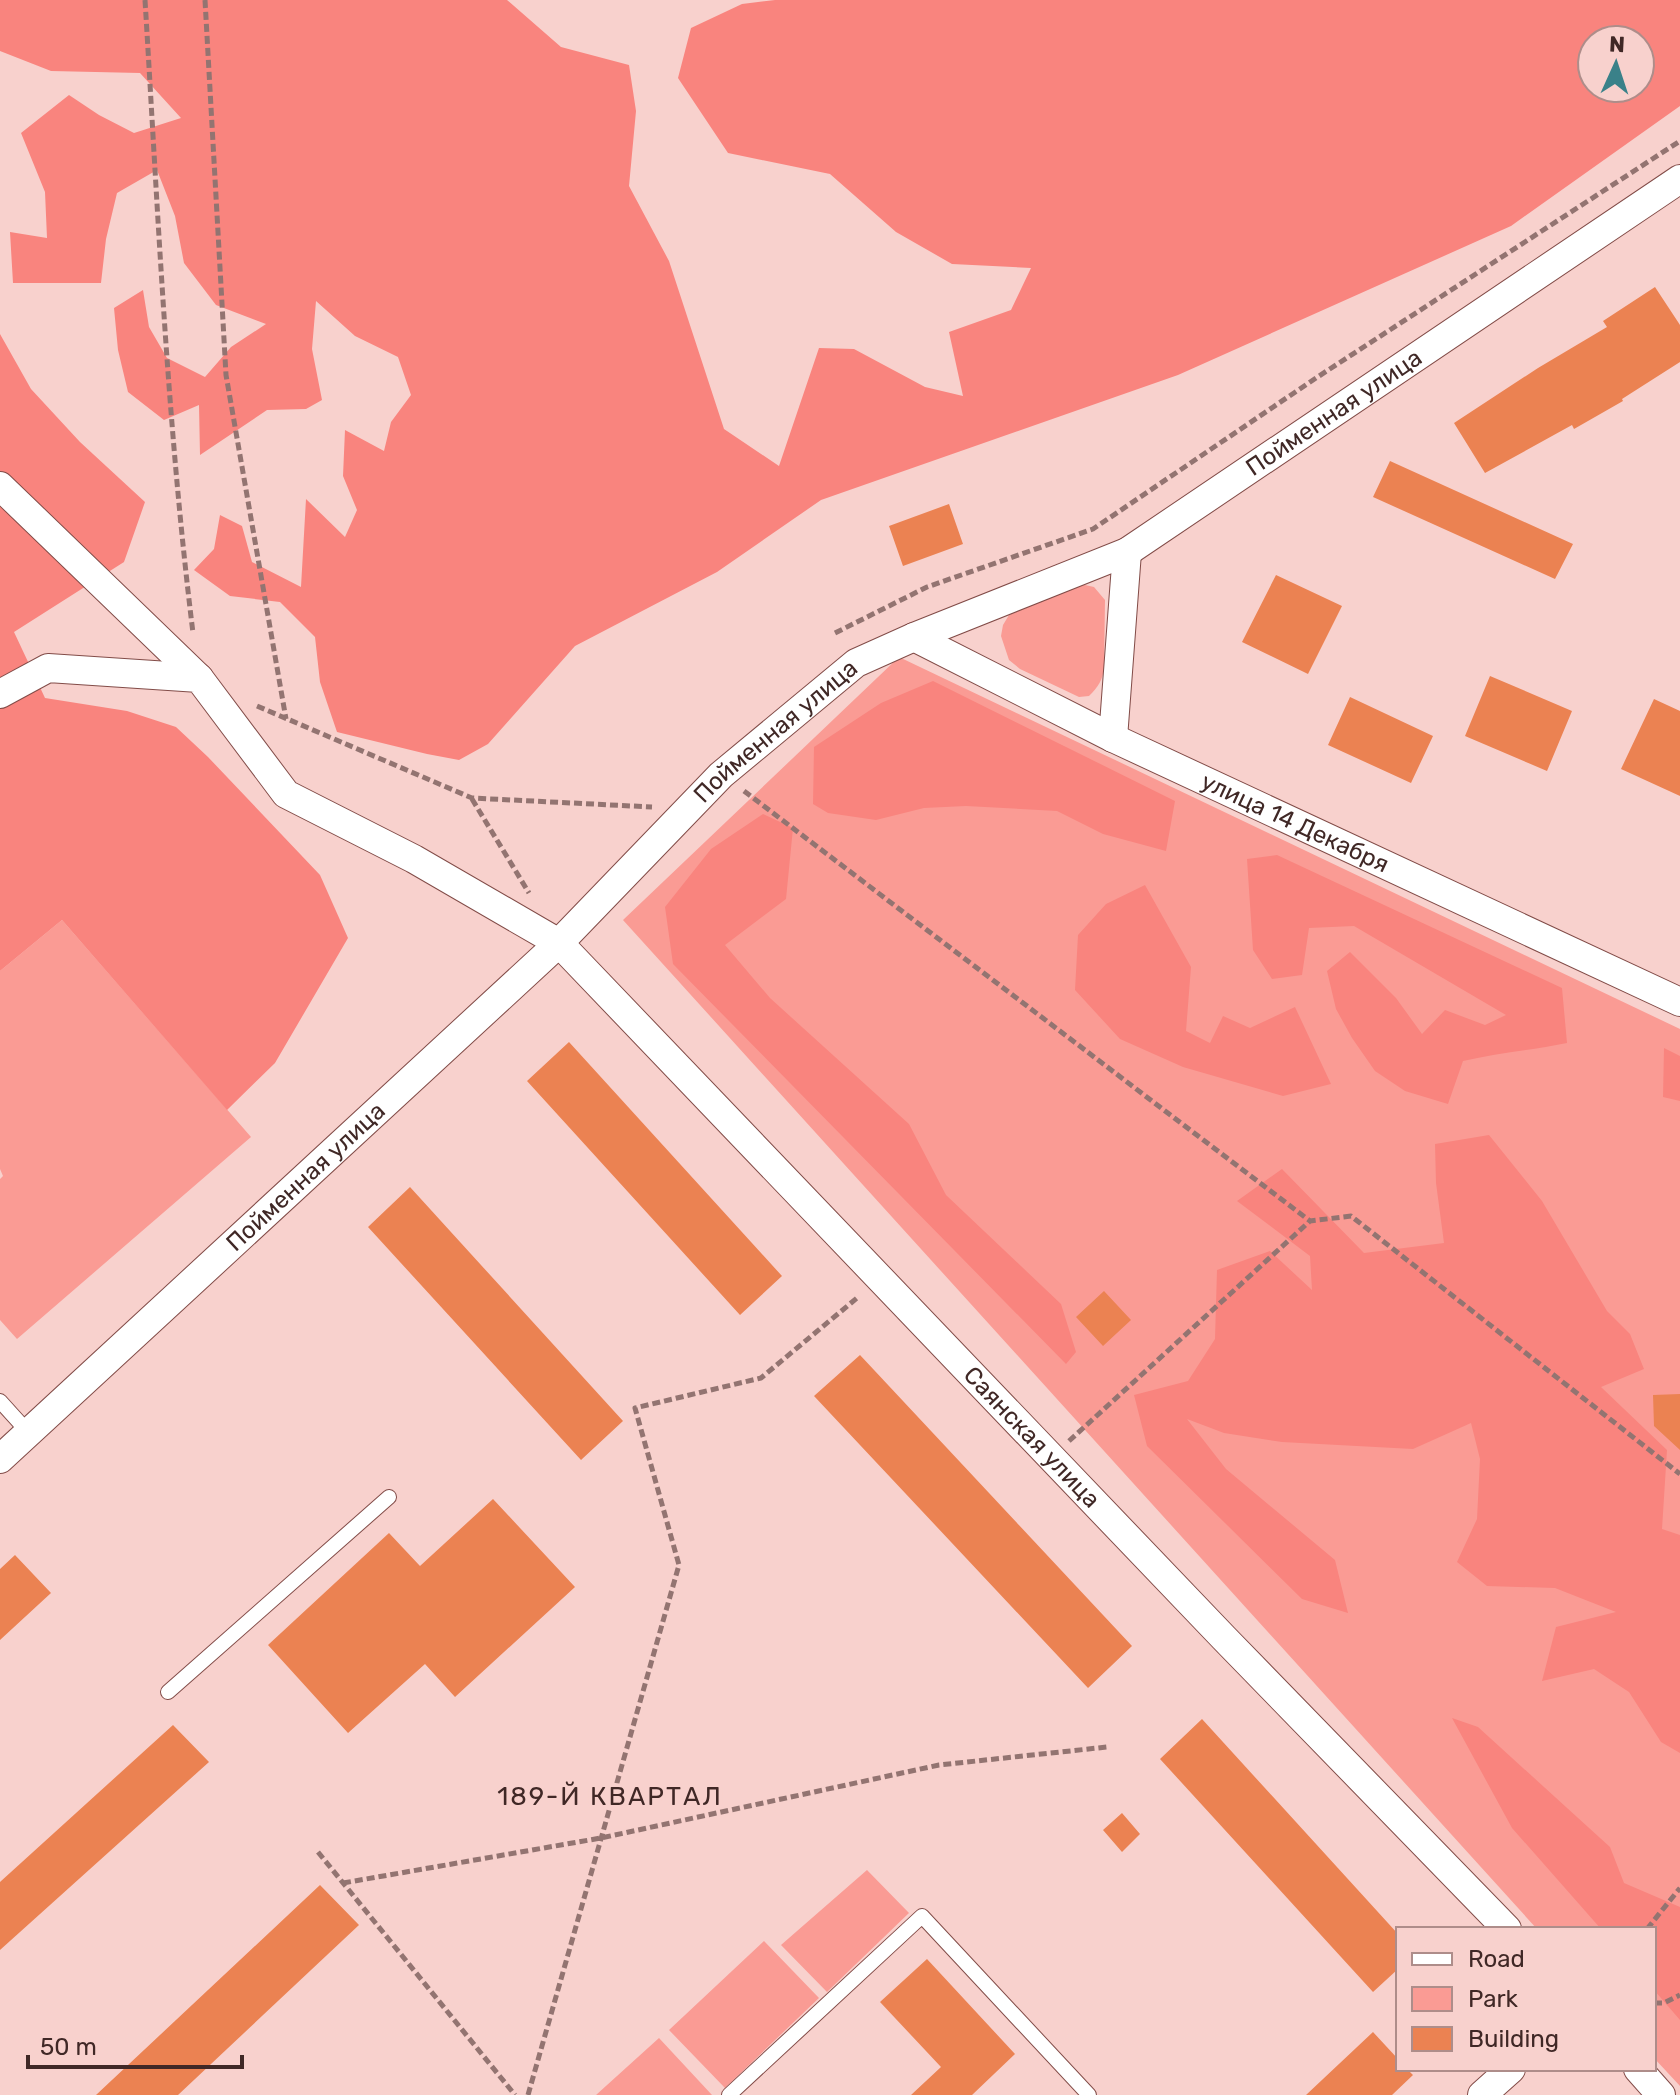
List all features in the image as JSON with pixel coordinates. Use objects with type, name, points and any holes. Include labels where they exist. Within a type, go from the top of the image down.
[{"type":"street","name":"Пойменная улица","points":[[0,1459],[559,943],[721,775],[856,663],[1127,552],[1680,179]]},
{"type":"street","name":"Саянская улица","points":[[0,486],[199,678],[286,794],[414,859],[559,943],[1505,1927]]},
{"type":"street","points":[[1113,738],[1127,552]]},
{"type":"street","name":"улица 14 Декабря","points":[[914,637],[1113,738],[1680,1002]]},
{"type":"street","points":[[0,694],[48,668],[199,678]]},
{"type":"street","points":[[1482,2095],[1509,2071]]},
{"type":"street","points":[[1640,2071],[1661,2095]]},
{"type":"lane","points":[[0,1401],[28,1432]]},
{"type":"lane","points":[[168,1692],[389,1497]]},
{"type":"lane","points":[[729,2095],[922,1916],[1089,2095]]},
{"type":"path","points":[[145,0],[181,525],[199,678]]},
{"type":"path","points":[[205,0],[226,375],[286,720]]},
{"type":"path","points":[[835,633],[927,587],[1093,529],[1316,378],[1680,141]]},
{"type":"path","points":[[248,702],[472,798],[689,809]]},
{"type":"path","points":[[721,775],[1310,1221]]},
{"type":"path","points":[[472,798],[535,904]]},
{"type":"path","points":[[1051,1458],[1310,1221],[1351,1216],[1680,1474]]},
{"type":"path","points":[[528,2095],[679,1565],[635,1408],[761,1378],[857,1298]]},
{"type":"path","points":[[343,1883],[601,1838],[939,1765],[1107,1747]]},
{"type":"path","points":[[318,1852],[515,2095]]},
{"type":"path","points":[[1649,1927],[1680,1888]]},
{"type":"path","points":[[1656,2003],[1664,2003],[1680,1995]]},
{"type":"green space","points":[[1073,586],[1094,587],[1105,600],[1104,667],[1095,690],[1089,696],[1079,697],[1020,669],[1009,660],[1001,636],[1009,615]]},
{"type":"green space","points":[[899,657],[1680,1029],[1680,2086],[1656,2060],[1656,1927],[1535,1927],[623,920]]},
{"type":"green space","points":[[62,920],[251,1137],[17,1339],[0,1320],[0,1179],[3,1176],[0,1169],[0,971]]},
{"type":"green space","points":[[867,1870],[909,1913],[827,1992],[781,1945]]},
{"type":"green space","points":[[764,1941],[819,1998],[725,2088],[669,2030]]},
{"type":"green space","points":[[659,2038],[712,2095],[596,2095]]},
{"type":"shaded area","points":[[0,0],[507,0],[561,47],[629,65],[636,111],[629,186],[669,261],[724,429],[779,466],[819,348],[854,349],[925,387],[963,396],[949,332],[1011,310],[1031,268],[952,264],[896,232],[830,174],[728,153],[678,78],[691,28],[742,4],[775,0],[1680,0],[1680,106],[1511,226],[1178,375],[821,500],[717,572],[575,646],[488,744],[459,760],[337,732],[320,682],[315,637],[280,602],[230,596],[194,570],[214,549],[220,515],[242,526],[252,562],[301,587],[306,499],[345,537],[357,510],[343,476],[345,430],[384,451],[391,422],[411,395],[398,357],[355,336],[316,301],[312,349],[322,400],[306,409],[267,410],[200,455],[199,405],[164,420],[128,392],[118,350],[114,308],[143,290],[149,327],[167,358],[205,377],[231,347],[266,324],[216,305],[184,263],[175,216],[157,170],[117,193],[106,239],[101,283],[13,283],[10,232],[47,238],[45,192],[21,133],[69,95],[134,133],[181,118],[140,73],[51,71],[0,51]]},
{"type":"shaded area","points":[[0,334],[31,389],[80,442],[145,502],[124,562],[14,632],[45,698],[127,711],[176,727],[320,875],[348,938],[275,1063],[227,1110],[62,920],[0,971]]},
{"type":"shaded area","points":[[933,681],[1175,801],[1166,851],[1103,834],[1057,811],[966,806],[924,808],[876,820],[828,813],[813,804],[814,747],[881,703]]},
{"type":"shaded area","points":[[763,814],[793,828],[786,899],[725,945],[770,998],[909,1124],[946,1195],[1061,1304],[1076,1352],[1066,1364],[673,964],[665,907],[711,849]]},
{"type":"shaded area","points":[[1277,855],[1562,988],[1567,1043],[1463,1061],[1448,1104],[1405,1091],[1375,1071],[1336,1009],[1327,971],[1350,952],[1396,998],[1422,1034],[1445,1010],[1485,1025],[1506,1015],[1354,926],[1309,928],[1302,975],[1272,979],[1253,950],[1247,859]]},
{"type":"shaded area","points":[[1145,885],[1191,967],[1186,1031],[1210,1043],[1223,1016],[1250,1028],[1295,1007],[1331,1084],[1283,1096],[1183,1067],[1120,1039],[1075,990],[1078,935],[1106,904]]},
{"type":"shaded area","points":[[1664,1048],[1680,1056],[1680,1101],[1663,1097]]},
{"type":"shaded area","points":[[1489,1135],[1542,1201],[1607,1311],[1630,1334],[1644,1369],[1601,1387],[1667,1450],[1662,1529],[1680,1535],[1680,1753],[1661,1742],[1629,1692],[1594,1669],[1542,1681],[1556,1627],[1616,1612],[1555,1588],[1487,1586],[1457,1562],[1477,1519],[1480,1459],[1471,1423],[1413,1449],[1282,1442],[1224,1433],[1187,1419],[1226,1469],[1335,1560],[1348,1613],[1302,1599],[1147,1446],[1134,1395],[1188,1381],[1215,1339],[1217,1270],[1270,1251],[1312,1290],[1310,1256],[1237,1201],[1282,1169],[1364,1253],[1444,1243],[1436,1183],[1435,1144]]},
{"type":"shaded area","points":[[1452,1718],[1478,1727],[1610,1847],[1624,1883],[1680,1907],[1680,2020],[1656,1992],[1656,1927],[1599,1927],[1512,1828]]},
{"type":"building","points":[[1655,287],[1680,325],[1680,362],[1623,401],[1574,429],[1572,425],[1485,473],[1454,423],[1607,327],[1603,321]]},
{"type":"building","points":[[1390,461],[1573,544],[1555,579],[1373,497]]},
{"type":"building","points":[[949,504],[963,544],[903,566],[889,526]]},
{"type":"building","points":[[1276,575],[1342,606],[1308,674],[1242,642]]},
{"type":"building","points":[[1490,676],[1572,711],[1547,771],[1465,736]]},
{"type":"building","points":[[1350,697],[1433,736],[1411,783],[1328,745]]},
{"type":"building","points":[[1654,699],[1680,711],[1680,796],[1621,769]]},
{"type":"building","points":[[569,1042],[782,1276],[740,1315],[527,1081]]},
{"type":"building","points":[[410,1187],[623,1421],[581,1460],[368,1227]]},
{"type":"building","points":[[1104,1291],[1131,1320],[1103,1346],[1076,1317]]},
{"type":"building","points":[[860,1355],[1132,1646],[1088,1688],[814,1396]]},
{"type":"building","points":[[1680,1394],[1680,1450],[1654,1426],[1653,1395]]},
{"type":"building","points":[[493,1499],[575,1587],[455,1697],[425,1664],[348,1733],[268,1645],[389,1533],[420,1566]]},
{"type":"building","points":[[15,1555],[51,1593],[0,1640],[0,1569]]},
{"type":"building","points":[[1202,1719],[1396,1932],[1396,1971],[1373,1992],[1160,1759]]},
{"type":"building","points":[[173,1725],[209,1762],[0,1950],[0,1882]]},
{"type":"building","points":[[1122,1813],[1140,1834],[1122,1852],[1103,1830]]},
{"type":"building","points":[[320,1885],[359,1925],[178,2095],[96,2095]]},
{"type":"building","points":[[927,1959],[1015,2054],[972,2095],[911,2095],[941,2067],[880,2002]]},
{"type":"building","points":[[1373,2032],[1396,2057],[1396,2071],[1409,2071],[1413,2075],[1392,2095],[1306,2095]]},
{"type":"district","name":"189-Й КВАРТАЛ","points":[[610,1796]]}]
